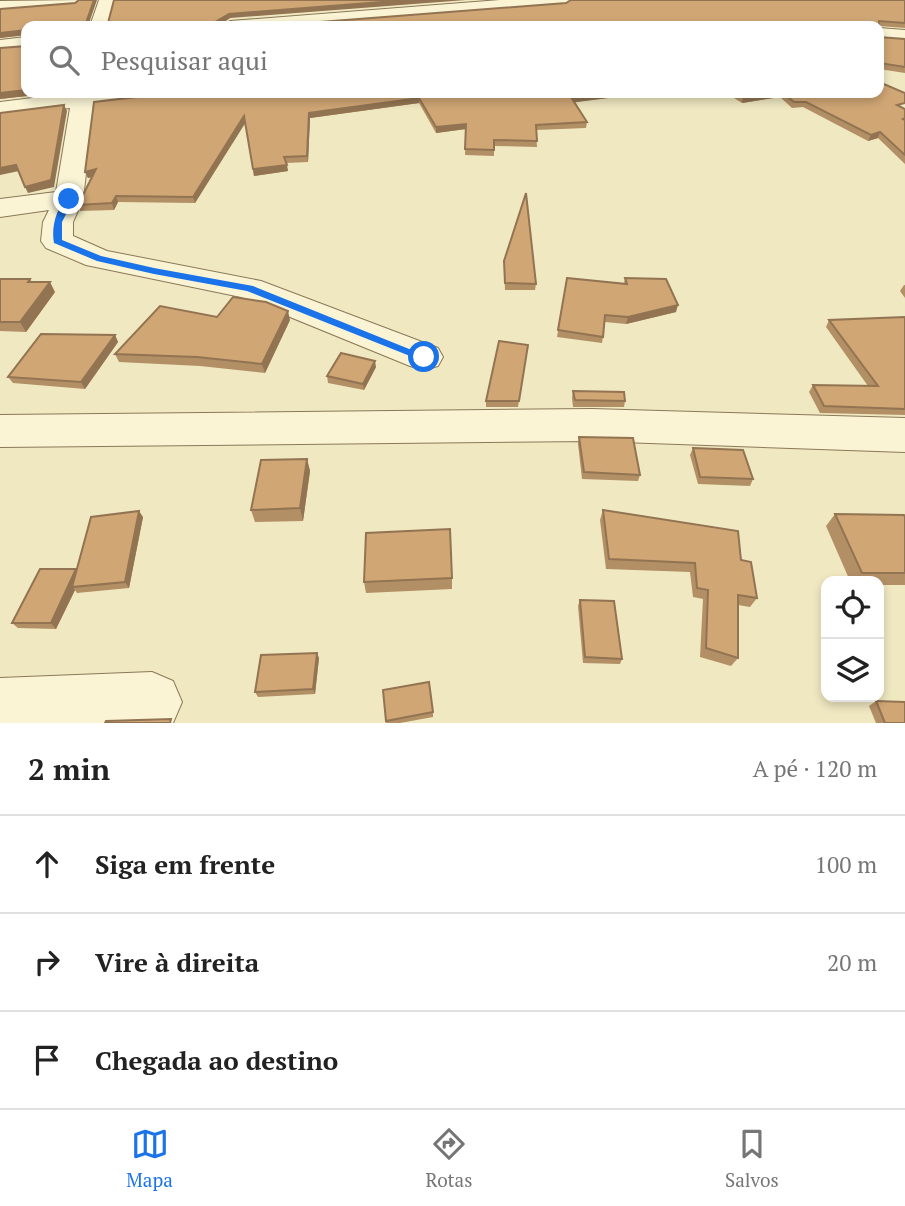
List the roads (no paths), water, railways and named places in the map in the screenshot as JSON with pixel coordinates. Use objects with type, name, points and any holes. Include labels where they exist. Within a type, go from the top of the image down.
[{"type":"street","points":[[0,6],[76,0]]},
{"type":"street","points":[[101,21],[107,0]]},
{"type":"street","points":[[274,21],[327,15],[565,0]]},
{"type":"street","points":[[884,34],[905,36]]},
{"type":"street","points":[[0,46],[21,44]]},
{"type":"street","points":[[0,109],[70,98]]},
{"type":"street","points":[[83,98],[69,199],[58,222],[57,241],[109,261],[249,288],[424,357]]},
{"type":"street","points":[[0,208],[69,199]]},
{"type":"street","points":[[0,431],[592,425],[905,435]]},
{"type":"street","points":[[0,708],[152,702]]}]
